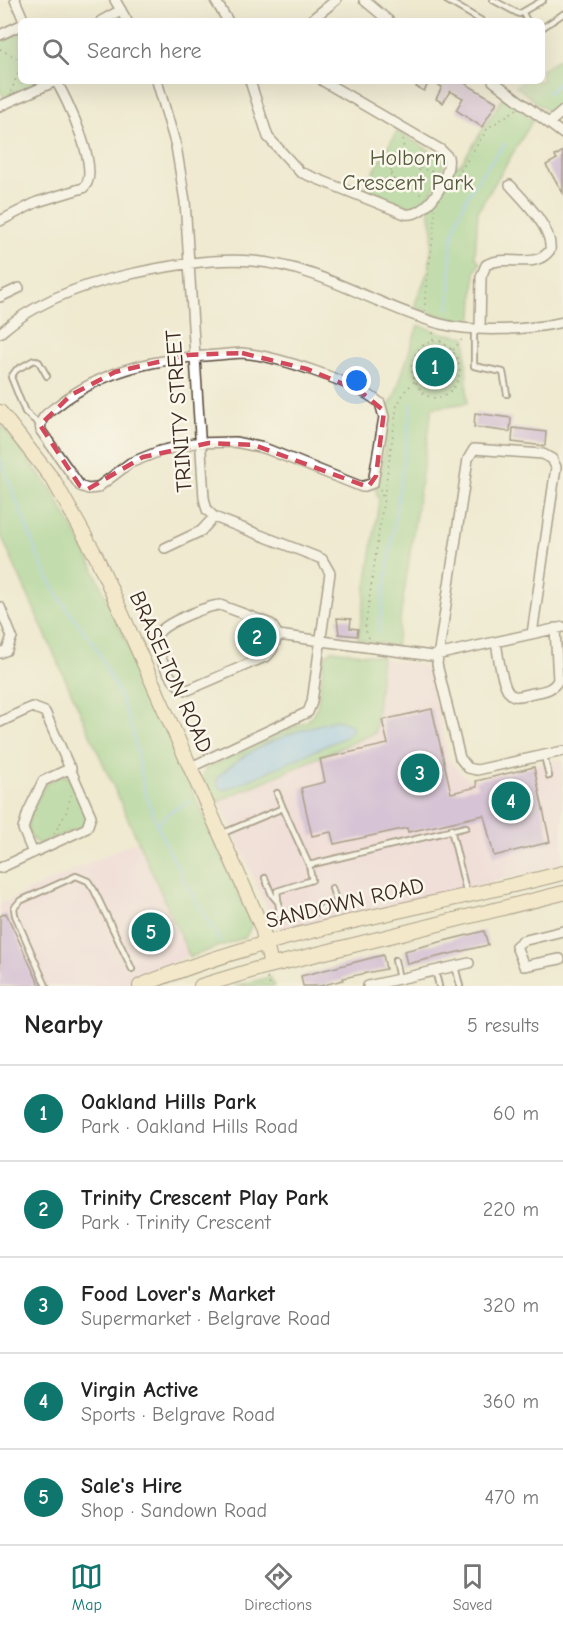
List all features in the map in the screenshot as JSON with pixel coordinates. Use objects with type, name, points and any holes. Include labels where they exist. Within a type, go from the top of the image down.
[{"type":"main road","name":"BRASELTON ROAD","points":[[0,412],[38,458],[76,516],[96,556],[267,942],[268,969]]},
{"type":"main road","name":"SANDOWN ROAD","points":[[140,986],[218,957],[267,942],[467,898],[563,873]]},
{"type":"main road","name":"SANDOWN ROAD","points":[[201,986],[563,893]]},
{"type":"street","points":[[15,0],[23,18]]},
{"type":"street","points":[[115,0],[125,18]]},
{"type":"street","points":[[215,0],[226,18]]},
{"type":"street","points":[[314,18],[336,0]]},
{"type":"street","points":[[364,0],[385,18]]},
{"type":"street","points":[[106,18],[121,10]]},
{"type":"street","points":[[0,35],[18,26]]},
{"type":"street","points":[[0,106],[49,84]]},
{"type":"street","points":[[0,221],[37,202],[83,188],[89,183],[90,174],[86,152],[66,98],[58,84]]},
{"type":"street","name":"TRINITY STREET","points":[[158,84],[172,127],[180,164],[190,264],[205,503],[213,517],[325,562],[330,577],[312,702],[305,715],[190,767]]},
{"type":"street","points":[[251,84],[264,130],[290,164],[308,177],[410,215],[424,210],[445,178],[449,167],[448,157],[441,150],[328,84]]},
{"type":"street","points":[[497,84],[563,134]]},
{"type":"street","points":[[549,123],[563,111]]},
{"type":"street","points":[[480,328],[481,277],[486,265],[494,261],[533,261],[545,256],[550,250],[549,236],[529,205],[510,185]]},
{"type":"street","points":[[0,333],[26,313],[78,288],[165,266],[253,261],[315,275],[442,325],[464,328],[544,327],[563,322]]},
{"type":"street","points":[[0,297],[19,288]]},
{"type":"street","points":[[252,354],[307,369],[374,398],[384,411],[376,477],[371,485],[362,487],[254,445],[235,442],[201,443],[143,457],[121,468],[97,488],[88,489],[80,486],[40,425],[43,417],[71,395],[115,372],[195,356],[252,354]]},
{"type":"street","points":[[532,634],[554,462],[543,454],[474,449],[468,459],[437,664],[462,763],[477,770],[563,751]]},
{"type":"street","points":[[165,548],[201,531],[213,517]]},
{"type":"street","points":[[278,635],[267,656],[188,690],[179,688],[172,682],[156,644],[158,633],[166,626],[220,605],[271,624],[278,635],[413,655],[439,656],[496,642],[532,634],[559,627],[558,680],[553,687],[544,690],[517,696],[510,694],[505,686],[496,642]]},
{"type":"street","points":[[0,607],[12,637],[7,650],[0,653]]},
{"type":"street","points":[[0,722],[32,708],[41,710],[49,718],[90,810],[90,822],[87,828],[0,868]]},
{"type":"street","points":[[33,853],[23,830],[28,812],[43,781],[71,768]]},
{"type":"street","points":[[560,959],[524,966],[516,946],[522,940],[563,931]]},
{"type":"street","points":[[371,986],[402,981],[435,970],[469,963]]},
{"type":"lane","points":[[446,0],[477,18]]},
{"type":"lane","points":[[493,0],[517,14],[523,13],[543,0]]},
{"type":"lane","points":[[523,13],[526,18]]},
{"type":"lane","points":[[545,26],[563,14]]},
{"type":"lane","points":[[480,328],[474,334],[474,366],[503,372],[507,394]]},
{"type":"lane","points":[[40,425],[25,412],[11,377],[16,370],[34,360],[39,362],[47,376]]},
{"type":"lane","points":[[544,756],[549,776]]},
{"type":"lane","points":[[278,793],[309,865],[312,880],[279,889],[280,916],[283,919]]},
{"type":"lane","points":[[220,834],[283,808]]},
{"type":"lane","points":[[309,865],[451,829],[466,828]]},
{"type":"lane","points":[[451,829],[467,898]]},
{"type":"lane","points":[[46,986],[14,908],[20,901],[76,876],[88,881],[94,890],[132,969]]},
{"type":"lane","points":[[265,878],[272,896],[279,903]]},
{"type":"lane","points":[[318,912],[324,907],[337,904],[332,888]]},
{"type":"lane","points":[[394,960],[402,981]]},
{"type":"lane","points":[[455,966],[460,986]]},
{"type":"lane","points":[[435,970],[439,986]]},
{"type":"path","points":[[0,49],[18,58]]},
{"type":"path","points":[[15,99],[11,92],[18,71]]},
{"type":"path","points":[[405,156],[414,159],[418,168],[454,181],[488,128],[524,102]]},
{"type":"path","points":[[405,156],[403,141],[408,130]]},
{"type":"path","points":[[405,156],[394,164],[392,175],[399,186],[411,185],[435,207],[430,270],[424,288],[422,318]]},
{"type":"path","points":[[411,185],[418,168]]},
{"type":"path","points":[[369,198],[374,187],[392,175]]},
{"type":"path","points":[[453,351],[462,343],[464,328]]},
{"type":"path","points":[[436,341],[453,351],[459,362],[460,372],[456,386],[439,398],[425,396],[415,381],[411,368],[420,347],[436,341]]},
{"type":"path","points":[[372,644],[364,629],[397,406],[405,391],[415,381]]},
{"type":"path","points":[[376,477],[383,502]]},
{"type":"path","points":[[53,844],[56,829],[66,813],[74,788],[78,784]]},
{"type":"path","points":[[268,969],[270,986]]},
{"type":"highlighted area","points":[[242,353],[307,369],[360,391],[384,411],[376,476],[368,487],[254,445],[209,443],[143,457],[88,489],[80,486],[40,425],[71,395],[115,372],[188,355]]},
{"type":"shaded area","points":[[382,659],[419,664],[430,674],[449,760],[468,780],[563,759],[563,865],[286,930],[274,925],[220,802],[375,733]]},
{"type":"shaded area","points":[[136,841],[189,955],[121,986],[0,986],[0,904]]},
{"type":"green space","points":[[18,34],[18,84],[35,84],[4,98],[0,90],[0,41]]},
{"type":"green space","points":[[563,56],[563,102],[552,110],[546,110],[516,86],[545,84],[545,67]]},
{"type":"green space","points":[[504,96],[533,120],[478,211],[475,256],[480,263],[475,272],[473,316],[466,321],[437,315],[416,307],[415,304],[429,269],[433,231],[429,210],[454,166],[461,164]]},
{"type":"green space","name":"Holborn Crescent Park","points":[[397,131],[441,157],[444,162],[434,188],[424,201],[414,208],[364,189]]},
{"type":"green space","points":[[418,325],[441,333],[466,337],[467,403],[432,408],[396,646],[358,640],[379,501],[375,487],[380,479],[389,415],[388,407],[394,398]]},
{"type":"green space","points":[[0,423],[51,489],[86,552],[252,924],[246,937],[190,957],[189,955],[0,533]]},
{"type":"green space","points":[[244,622],[262,628],[266,626],[272,635],[267,648],[251,657],[240,633]]},
{"type":"green space","points":[[333,650],[382,657],[375,733],[214,803],[203,777],[205,769],[309,720],[317,707],[325,656]]},
{"type":"green space","points":[[64,775],[70,778],[88,817],[82,827],[38,844],[31,838],[28,830],[30,814],[46,783]]},
{"type":"green space","points":[[270,977],[275,986],[234,986]]},
{"type":"water","points":[[336,720],[352,725],[352,730],[343,738],[233,787],[223,790],[217,785],[217,778],[229,767],[257,749],[288,735]]},
{"type":"building","points":[[418,84],[428,84],[424,91],[416,87]]},
{"type":"building","points":[[437,84],[466,84],[497,102],[482,127],[456,110],[463,98],[450,91],[443,103],[436,99],[442,87]]},
{"type":"building","points":[[563,151],[563,193],[546,165],[557,159],[555,156]]},
{"type":"building","points":[[475,413],[511,418],[510,432],[474,427]]},
{"type":"building","points":[[513,428],[546,432],[545,446],[512,442]]},
{"type":"building","points":[[337,618],[351,619],[350,628],[358,629],[357,636],[339,634]]},
{"type":"building","points":[[432,709],[451,793],[477,787],[476,781],[534,767],[550,842],[494,856],[484,815],[408,832],[407,828],[334,844],[331,832],[312,836],[301,788],[325,782],[320,759],[388,744],[382,720]]},
{"type":"building","points":[[6,913],[40,986],[0,986],[0,916]]},
{"type":"building","points":[[484,931],[488,945],[407,964],[404,951]]},
{"type":"building","points":[[383,955],[386,969],[343,978],[343,980],[320,986],[303,986],[301,976]]},
{"type":"waterway","points":[[548,93],[563,79]]},
{"type":"waterway","points":[[449,309],[451,253],[456,222],[473,186],[505,144]]},
{"type":"waterway","points":[[378,633],[412,404]]},
{"type":"waterway","points":[[0,458],[42,567],[62,602],[94,644],[121,699],[132,730],[145,792],[157,825],[182,877],[220,942]]},
{"type":"waterway","points":[[157,825],[171,811],[191,801]]},
{"type":"place","name":"Oakland Hills Park","points":[[435,367]]},
{"type":"place","name":"Trinity Crescent Play Park","points":[[257,637]]},
{"type":"place","name":"Food Lover's Market","points":[[420,773]]},
{"type":"place","name":"Virgin Active","points":[[511,801]]},
{"type":"place","name":"Sale's Hire","points":[[151,932]]}]
